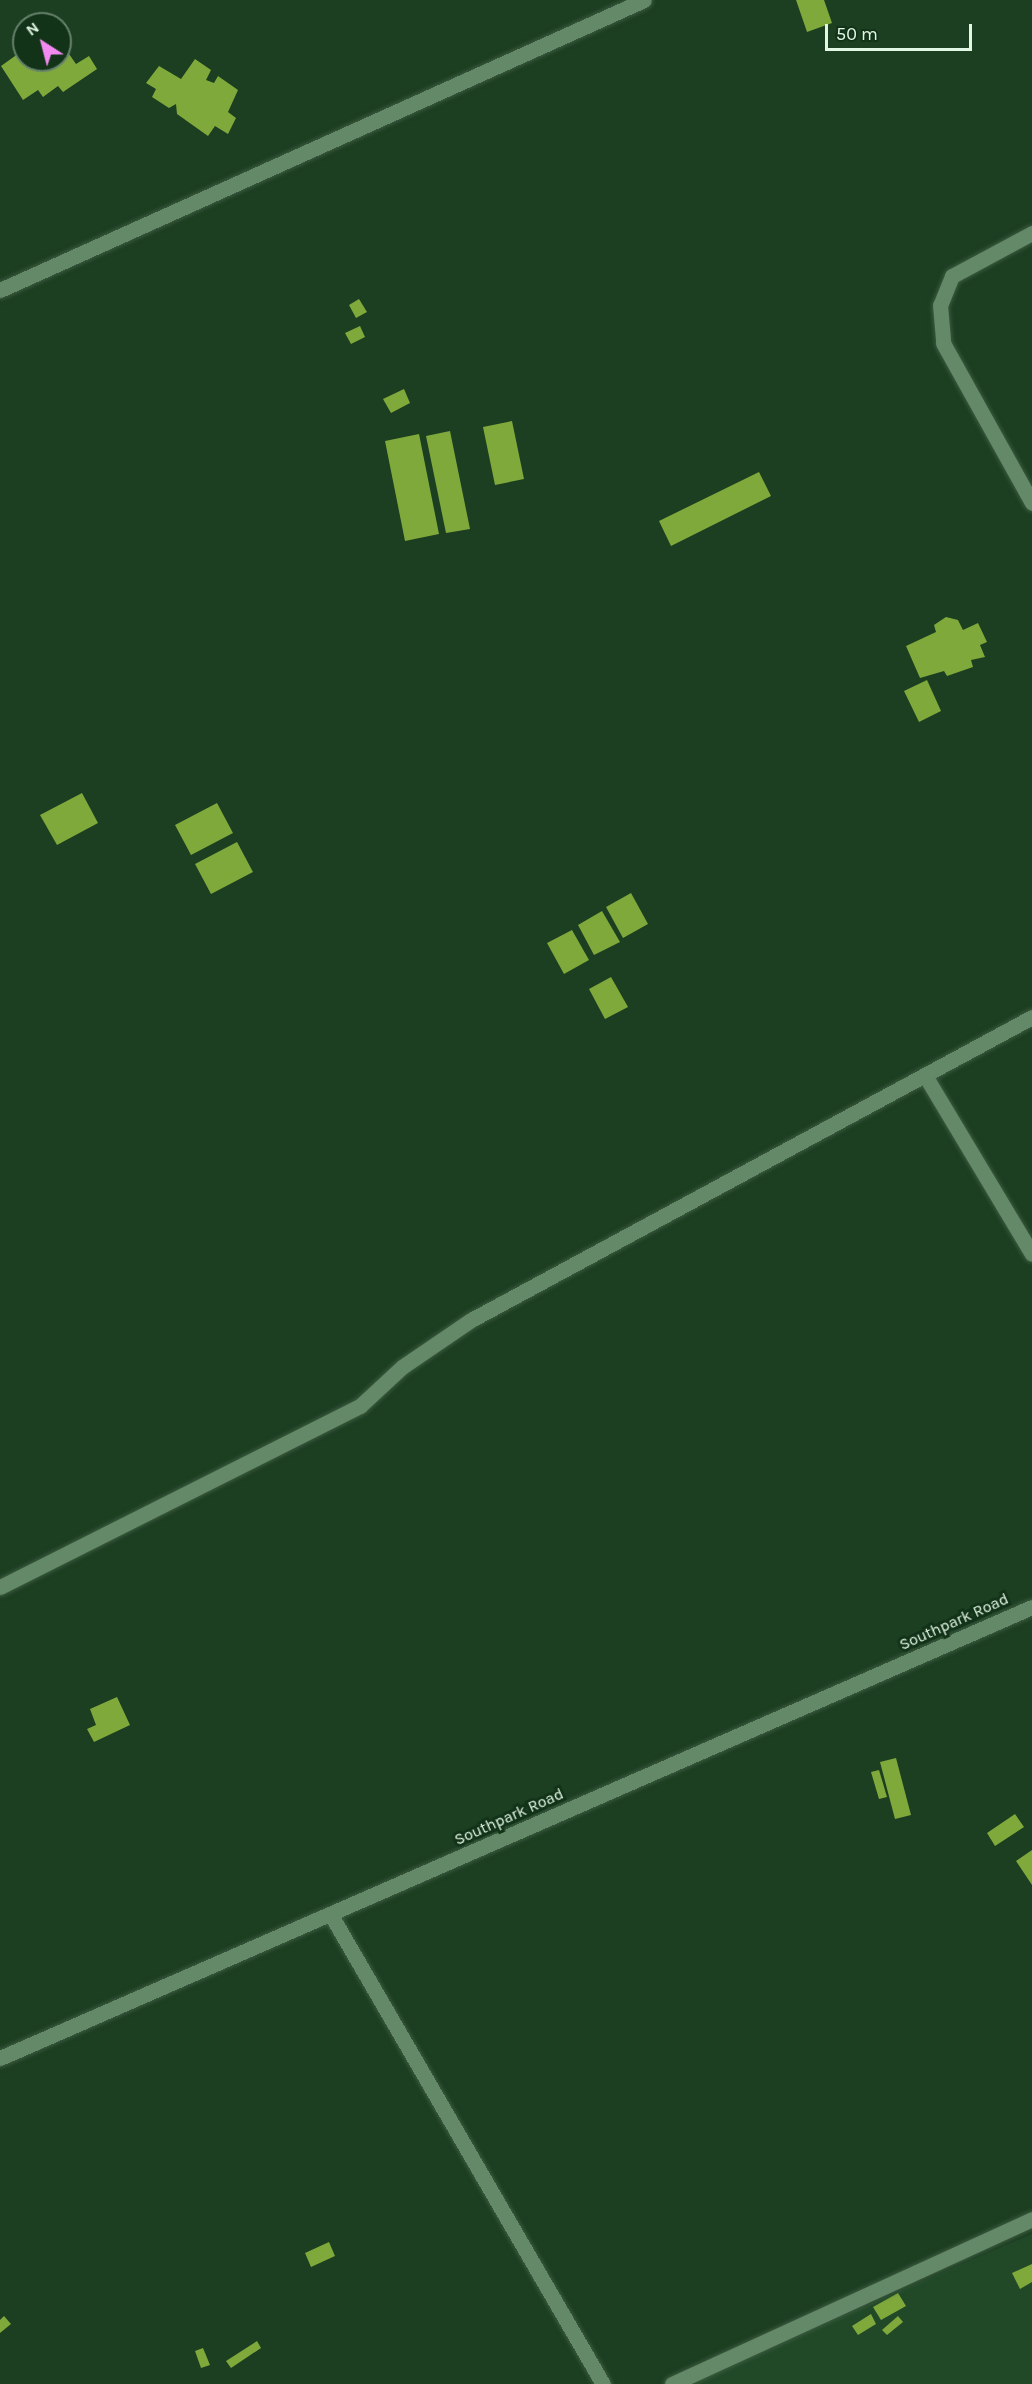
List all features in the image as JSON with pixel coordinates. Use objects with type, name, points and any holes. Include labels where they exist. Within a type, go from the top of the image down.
[{"type":"street","points":[[0,290],[644,0]]},
{"type":"street","points":[[1032,233],[952,276],[940,305],[943,343],[1032,503]]},
{"type":"street","points":[[0,1587],[360,1406],[402,1367],[471,1320],[926,1077],[1032,1017]]},
{"type":"street","points":[[926,1077],[1032,1254]]},
{"type":"street","name":"Southpark Road","points":[[0,2058],[1032,1607]]},
{"type":"street","points":[[331,1915],[603,2384]]},
{"type":"street","points":[[672,2384],[1032,2219]]},
{"type":"shaded area","points":[[1032,2234],[1032,2384],[684,2384]]},
{"type":"building","points":[[796,0],[824,0],[832,23],[807,32]]},
{"type":"building","points":[[89,56],[97,69],[63,92],[58,86],[43,97],[38,90],[23,100],[1,66],[12,58],[12,72],[72,72],[72,58],[76,64]]},
{"type":"building","points":[[195,59],[211,70],[206,80],[214,83],[218,76],[238,90],[228,112],[236,118],[228,134],[215,126],[208,136],[177,114],[176,104],[169,108],[152,97],[156,89],[146,83],[159,66],[181,79]]},
{"type":"building","points":[[359,299],[367,312],[356,318],[349,305]]},
{"type":"building","points":[[360,326],[365,337],[351,344],[345,333]]},
{"type":"building","points":[[404,389],[410,403],[391,413],[383,399]]},
{"type":"building","points":[[512,421],[524,479],[495,485],[483,427]]},
{"type":"building","points":[[450,431],[470,529],[446,533],[426,436]]},
{"type":"building","points":[[419,434],[439,534],[405,541],[385,441]]},
{"type":"building","points":[[759,472],[771,496],[671,546],[659,521]]},
{"type":"building","points":[[946,617],[958,620],[963,630],[978,623],[987,642],[980,645],[985,657],[971,660],[973,667],[947,676],[944,671],[920,678],[906,646],[936,632],[934,625]]},
{"type":"building","points":[[927,680],[941,711],[919,722],[904,691]]},
{"type":"building","points":[[82,793],[98,823],[57,845],[40,815]]},
{"type":"building","points":[[217,803],[233,833],[191,855],[175,825]]},
{"type":"building","points":[[237,842],[253,872],[211,894],[195,864]]},
{"type":"building","points":[[631,893],[648,924],[623,938],[606,907]]},
{"type":"building","points":[[602,911],[620,942],[594,955],[578,925]]},
{"type":"building","points":[[572,930],[589,960],[564,974],[547,943]]},
{"type":"building","points":[[611,977],[628,1007],[605,1019],[589,989]]},
{"type":"building","points":[[117,1697],[130,1725],[94,1742],[87,1729],[96,1725],[90,1709]]},
{"type":"building","points":[[896,1758],[911,1815],[895,1819],[880,1762]]},
{"type":"building","points":[[879,1770],[887,1797],[879,1799],[871,1772]]},
{"type":"building","points":[[1015,1814],[1024,1827],[995,1846],[987,1833]]},
{"type":"building","points":[[1032,1850],[1032,1885],[1016,1861]]},
{"type":"building","points":[[329,2242],[335,2256],[311,2267],[305,2253]]},
{"type":"building","points":[[1032,2264],[1032,2282],[1020,2289],[1012,2273]]},
{"type":"building","points":[[898,2293],[906,2306],[881,2320],[873,2307]]},
{"type":"building","points":[[871,2314],[876,2324],[858,2335],[852,2326]]},
{"type":"building","points":[[4,2316],[11,2324],[0,2333],[0,2320]]},
{"type":"building","points":[[898,2316],[903,2322],[887,2335],[882,2330]]},
{"type":"building","points":[[257,2341],[261,2348],[231,2368],[226,2361]]},
{"type":"building","points":[[203,2348],[210,2365],[201,2368],[195,2351]]}]
